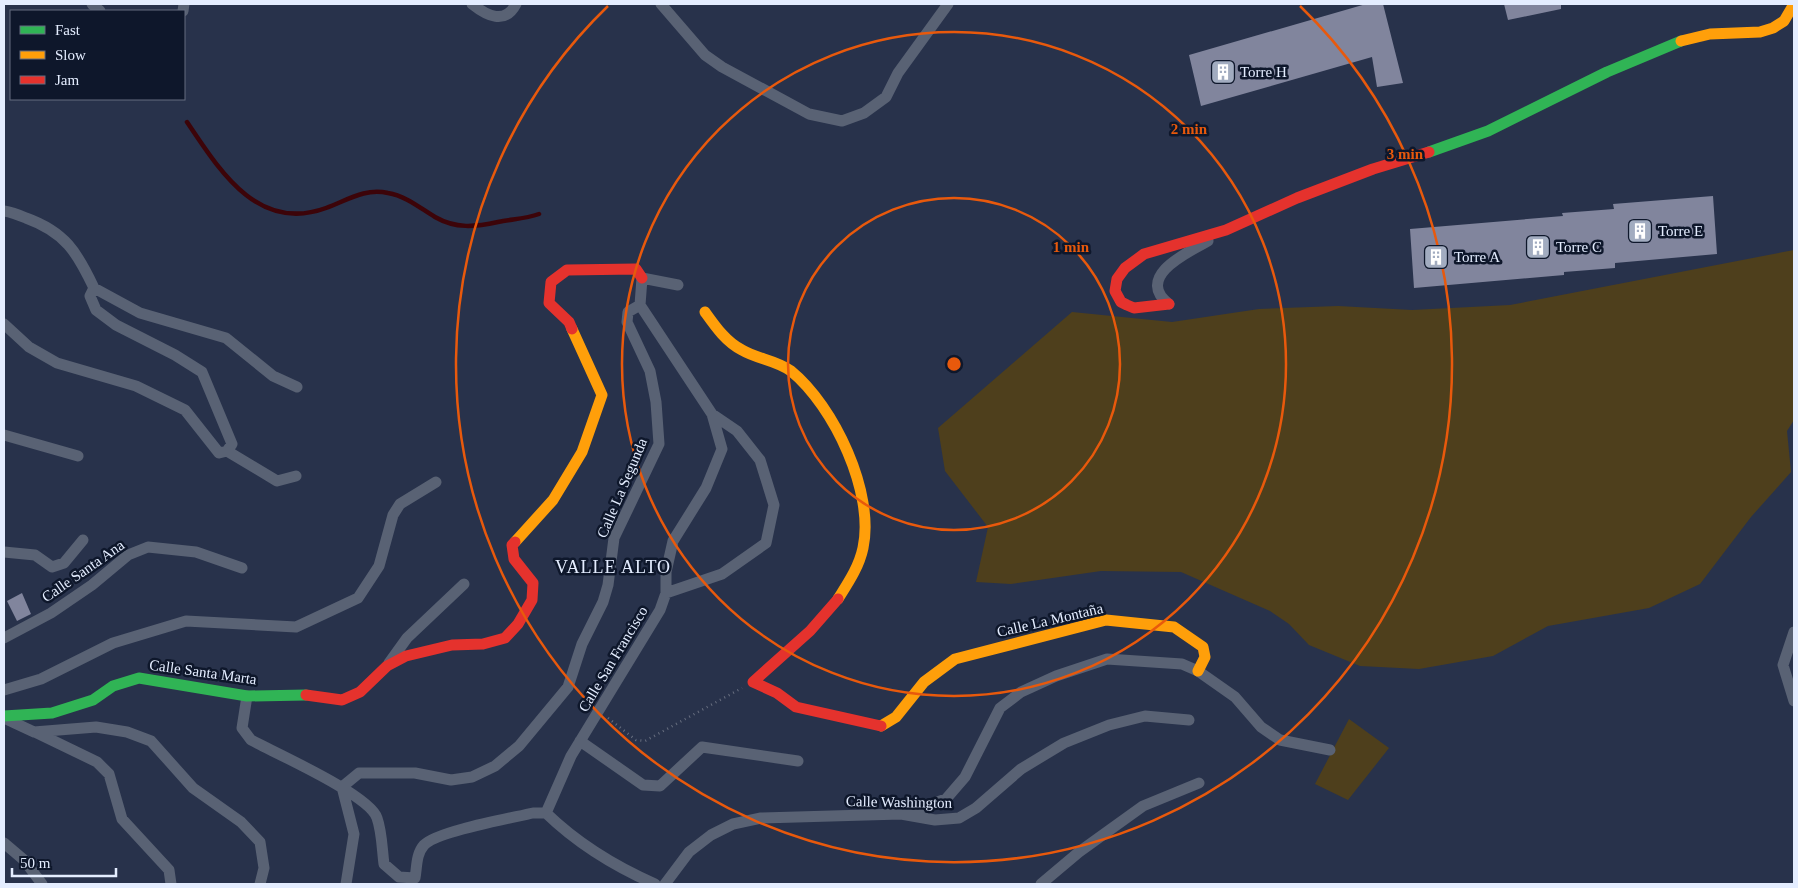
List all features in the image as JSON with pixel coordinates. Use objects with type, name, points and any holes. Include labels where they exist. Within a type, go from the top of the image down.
[{"type":"street","points":[[472,4],[494,17],[504,18],[516,4]]},
{"type":"street","points":[[661,4],[705,55],[722,67],[809,114],[842,121],[864,113],[886,96],[898,73],[948,4]]},
{"type":"street","points":[[1226,230],[1144,254],[1124,268],[1116,278],[1115,291],[1121,302],[1134,308],[1169,304],[1158,292],[1159,279],[1163,271],[1174,260],[1226,230],[1297,198],[1365,172],[1488,131],[1608,72],[1683,40],[1710,34],[1760,32],[1773,28],[1784,21],[1794,4]]},
{"type":"street","points":[[4,211],[41,223],[61,236],[80,259],[94,288],[140,313],[226,338],[273,376],[296,387]]},
{"type":"street","name":"Calle Santa Marta","points":[[4,717],[52,713],[93,700],[113,686],[139,678],[247,696],[308,695],[342,700],[360,692],[387,666],[406,656],[452,645],[483,644],[505,638],[518,624],[532,600],[533,583],[514,559],[512,545],[558,492],[582,452],[602,395],[569,322],[549,303],[551,282],[567,270],[636,270],[642,278]]},
{"type":"street","points":[[640,305],[642,278],[678,285]]},
{"type":"street","points":[[4,324],[29,347],[57,363],[136,386],[185,410],[219,453],[227,451],[232,444],[202,372],[175,355],[116,325],[96,310],[90,296],[94,288]]},
{"type":"street","name":"Calle San Francisco","points":[[546,813],[571,756],[660,610],[666,593],[666,572],[673,541],[706,488],[722,448],[712,414],[640,305]]},
{"type":"street","name":"Calle La Segunda","points":[[342,787],[359,773],[415,774],[451,780],[472,777],[495,766],[519,746],[568,687],[582,644],[603,602],[608,585],[614,538],[659,444],[656,402],[650,371],[627,322],[628,312],[640,305]]},
{"type":"street","points":[[705,312],[725,336],[740,349],[794,374],[830,422],[855,465],[863,490],[866,520],[863,554],[850,583],[801,641],[753,682]]},
{"type":"street","points":[[666,593],[722,574],[766,543],[774,505],[760,460],[737,431],[712,414]]},
{"type":"street","points":[[4,435],[78,456]]},
{"type":"street","points":[[227,451],[277,481],[296,476]]},
{"type":"street","points":[[4,690],[41,679],[113,643],[186,621],[296,627],[358,598],[380,566],[392,515],[400,504],[436,482]]},
{"type":"street","points":[[4,552],[35,555],[52,568],[64,563],[84,540]]},
{"type":"street","name":"Calle Santa Ana","points":[[4,638],[51,613],[92,585],[128,555],[148,547],[196,552],[242,568]]},
{"type":"street","points":[[387,666],[407,638],[464,584]]},
{"type":"street","name":"Calle La Montaña","points":[[753,682],[777,693],[796,707],[880,726],[896,717],[924,682],[955,659],[1106,620],[1174,627],[1204,647],[1205,657],[1198,671]]},
{"type":"street","points":[[1794,632],[1783,664],[1794,701]]},
{"type":"street","points":[[901,814],[946,799],[965,777],[1000,708],[1021,692],[1056,676],[1107,659],[1182,664],[1198,671],[1235,697],[1260,727],[1280,740],[1330,750]]},
{"type":"street","points":[[247,696],[242,728],[251,740],[342,787],[358,798],[377,816],[384,864],[399,877],[420,881],[417,857],[425,844],[441,835],[533,813],[546,813],[565,831],[594,853],[655,884]]},
{"type":"street","name":"Calle Washington","points":[[665,884],[689,852],[711,835],[733,824],[761,818],[901,814],[936,820],[958,818],[976,808],[1021,769],[1064,743],[1109,725],[1145,716],[1189,720]]},
{"type":"street","points":[[4,717],[78,751],[97,762],[108,774],[122,819],[169,870],[171,884]]},
{"type":"street","points":[[34,732],[96,727],[127,732],[151,741],[193,788],[241,822],[260,842],[264,868],[260,884]]},
{"type":"street","points":[[580,741],[643,785],[660,786],[702,747],[798,762]]},
{"type":"street","points":[[1042,884],[1079,852],[1143,806],[1199,783]]},
{"type":"street","points":[[342,787],[354,834],[346,884]]},
{"type":"street","points":[[4,843],[24,860],[42,884]]},
{"type":"path","points":[[599,711],[636,740],[645,741],[753,682]]},
{"type":"shaded area","points":[[1794,250],[1794,420],[1787,431],[1791,472],[1751,517],[1700,584],[1649,608],[1548,626],[1493,656],[1419,669],[1360,666],[1309,645],[1289,624],[1270,611],[1181,572],[1101,571],[1011,584],[976,582],[988,527],[945,471],[938,428],[1072,312],[1172,322],[1259,309],[1338,306],[1412,310],[1510,305]]},
{"type":"shaded area","points":[[1349,719],[1389,748],[1348,800],[1315,784]]},
{"type":"building","points":[[1366,4],[1383,4],[1403,83],[1377,87],[1372,57],[1201,106],[1189,55]]},
{"type":"building","points":[[1504,4],[1561,4],[1561,9],[1508,20]]},
{"type":"building","points":[[1713,196],[1717,254],[1615,263],[1615,268],[1564,272],[1564,275],[1414,288],[1410,229],[1563,216],[1562,213],[1614,209],[1613,204]]},
{"type":"building","points":[[22,593],[31,614],[17,621],[7,601]]},
{"type":"waterway","points":[[187,122],[213,160],[243,193],[261,205],[280,212],[302,213],[326,208],[364,193],[379,192],[401,197],[450,224],[481,225],[539,214]]},
{"type":"traffic: fast","points":[[1429,152],[1488,131],[1607,72],[1681,41]]},
{"type":"traffic: fast","points":[[4,716],[52,713],[93,700],[113,686],[139,678],[247,696],[306,695]]},
{"type":"traffic: slow","points":[[1681,41],[1710,34],[1760,32],[1773,28],[1784,21],[1794,4]]},
{"type":"traffic: slow","points":[[705,312],[721,333],[736,347],[785,367],[807,386],[836,428],[848,452],[863,502],[865,526],[863,548],[859,562],[838,599]]},
{"type":"traffic: slow","points":[[515,542],[553,500],[582,452],[602,395],[572,329]]},
{"type":"traffic: slow","points":[[881,726],[896,717],[924,682],[955,659],[1106,620],[1174,627],[1203,647],[1205,657],[1198,671]]},
{"type":"traffic: jam","points":[[1169,304],[1134,308],[1127,305],[1121,302],[1115,291],[1117,279],[1125,268],[1144,254],[1226,230],[1297,198],[1373,169],[1429,152]]},
{"type":"traffic: jam","points":[[572,329],[569,322],[549,303],[551,282],[567,270],[636,269],[642,278]]},
{"type":"traffic: jam","points":[[306,695],[342,700],[360,692],[387,666],[406,656],[452,645],[483,644],[505,638],[518,624],[532,600],[533,583],[514,559],[512,545],[515,542]]},
{"type":"traffic: jam","points":[[838,599],[810,631],[753,682],[777,693],[796,707],[881,726]]},
{"type":"place","name":"Torre H","points":[[1223,72]]},
{"type":"place","name":"Torre E","points":[[1640,231]]},
{"type":"place","name":"Torre C","points":[[1538,247]]},
{"type":"place","name":"Torre A","points":[[1436,257]]},
{"type":"district","name":"VALLE ALTO","points":[[613,567]]}]
